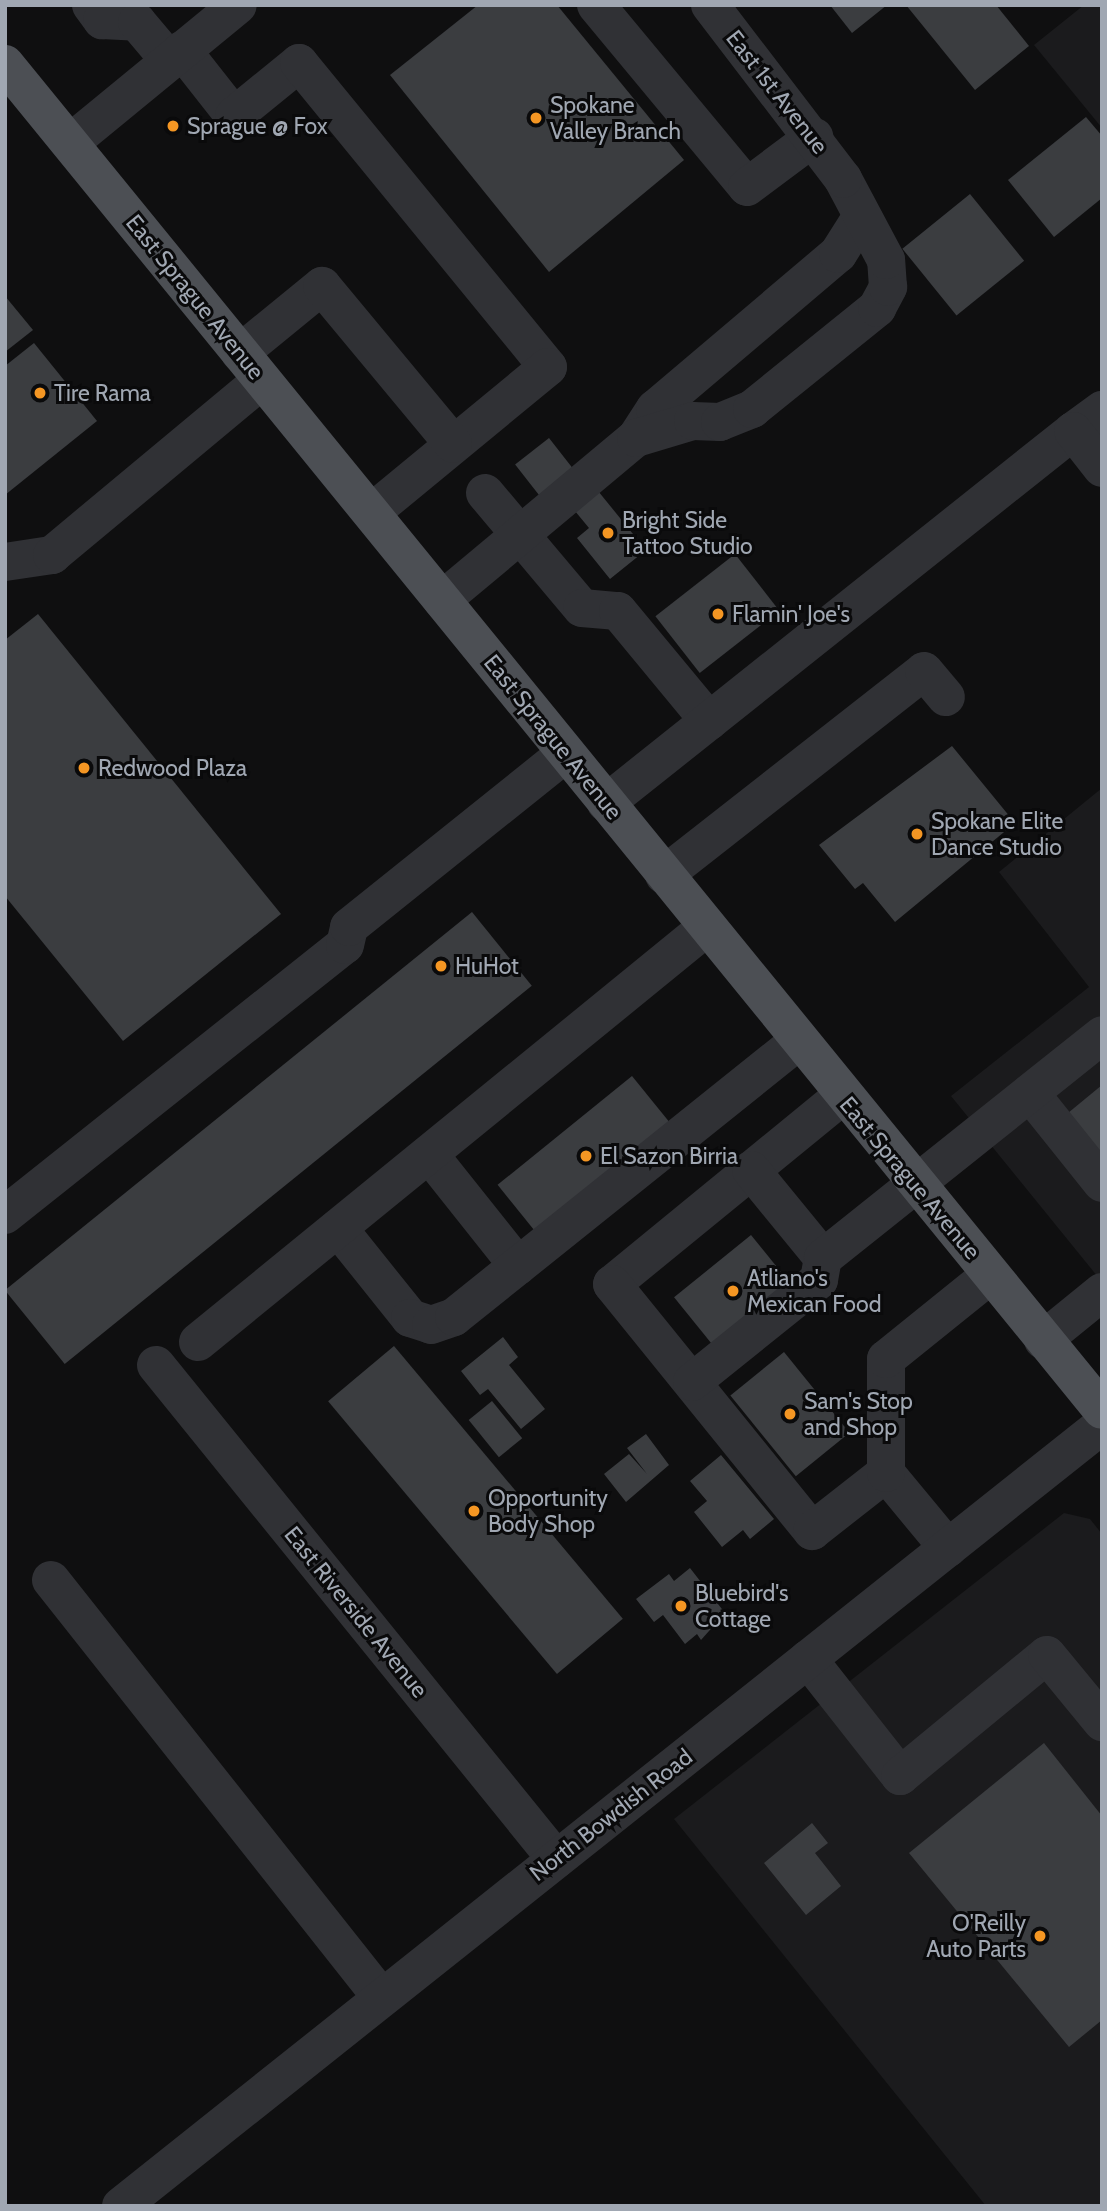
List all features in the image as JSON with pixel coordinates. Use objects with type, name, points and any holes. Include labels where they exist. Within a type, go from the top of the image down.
[{"type":"main road","name":"East Sprague Avenue","points":[[5,64],[708,927],[842,1096],[1102,1410]]},
{"type":"street","points":[[91,5],[102,20],[138,22],[176,56],[234,116],[299,63],[548,367],[371,513]]},
{"type":"street","points":[[70,143],[238,5]]},
{"type":"street","points":[[596,5],[747,187],[814,136]]},
{"type":"street","name":"East 1st Avenue","points":[[636,438],[693,421],[720,422],[752,409],[877,308],[888,287],[886,260],[843,179],[814,136],[710,5]]},
{"type":"street","points":[[442,600],[636,438],[655,409],[838,254],[862,216]]},
{"type":"street","points":[[5,562],[52,555],[251,366],[322,286],[466,433]]},
{"type":"street","points":[[606,803],[1087,421],[1102,468]]},
{"type":"street","points":[[485,493],[582,608],[618,611],[709,721]]},
{"type":"street","points":[[664,875],[924,671],[946,697]]},
{"type":"street","points":[[5,1215],[345,945],[349,927],[566,753]]},
{"type":"street","points":[[198,1342],[708,927]]},
{"type":"street","points":[[692,1382],[819,1280],[823,1258],[1102,1035]]},
{"type":"street","points":[[338,1228],[410,1318],[431,1325],[454,1317],[798,1041]]},
{"type":"street","points":[[1030,1093],[1102,1184]]},
{"type":"street","points":[[842,1096],[612,1284],[812,1531],[886,1473]]},
{"type":"street","points":[[429,1154],[518,1266]]},
{"type":"street","points":[[751,1170],[823,1258]]},
{"type":"street","points":[[948,1548],[886,1473],[886,1359],[990,1275]]},
{"type":"street","points":[[1043,1340],[1102,1292]]},
{"type":"street","name":"East Riverside Avenue","points":[[156,1365],[556,1859]]},
{"type":"street","name":"North Bowdish Road","points":[[121,2206],[1102,1425]]},
{"type":"street","points":[[51,1580],[382,1998]]},
{"type":"street","points":[[808,1659],[900,1776],[1047,1656],[1102,1722]]},
{"type":"shaded area","points":[[1084,5],[1102,5],[1102,128],[1034,45]]},
{"type":"shaded area","points":[[1102,788],[1102,1282],[951,1096],[1089,987],[999,872]]},
{"type":"shaded area","points":[[1064,1513],[1090,1519],[1102,1534],[1102,2206],[986,2206],[674,1819]]},
{"type":"building","name":"Spokane Valley Branch","points":[[478,5],[557,5],[684,160],[549,272],[390,75]]},
{"type":"building","points":[[830,5],[887,5],[852,33]]},
{"type":"building","points":[[906,5],[996,5],[1029,46],[975,90]]},
{"type":"building","points":[[1086,117],[1102,136],[1102,198],[1054,237],[1008,180]]},
{"type":"building","points":[[970,194],[1024,261],[957,316],[902,249]]},
{"type":"building","points":[[5,296],[33,330],[5,352]]},
{"type":"building","name":"Tire Rama","points":[[34,343],[97,421],[5,495],[5,366]]},
{"type":"building","points":[[549,438],[574,470],[540,497],[515,464]]},
{"type":"building","name":"Bright Side Tattoo Studio","points":[[594,486],[646,550],[610,579],[577,538],[589,528],[570,505]]},
{"type":"building","name":"Flamin' Joe's","points":[[735,554],[779,611],[700,673],[655,616]]},
{"type":"building","name":"Redwood Plaza","points":[[38,614],[281,914],[123,1041],[5,896],[5,640]]},
{"type":"building","name":"Spokane Elite Dance Studio","points":[[952,746],[1015,823],[895,922],[863,883],[855,889],[819,845]]},
{"type":"building","points":[[472,912],[532,986],[65,1364],[5,1290]]},
{"type":"building","name":"El Sazon Birria","points":[[632,1076],[674,1128],[540,1237],[498,1185]]},
{"type":"building","points":[[1102,1085],[1102,1154],[1068,1113]]},
{"type":"building","name":"Atliano's Mexican Food","points":[[751,1235],[791,1284],[714,1346],[674,1297]]},
{"type":"building","points":[[503,1337],[518,1357],[509,1365],[545,1409],[521,1429],[488,1389],[480,1395],[461,1371]]},
{"type":"building","name":"Opportunity Body Shop","points":[[394,1346],[623,1619],[557,1674],[328,1401]]},
{"type":"building","name":"Sam's Stop and Shop","points":[[784,1352],[849,1433],[796,1476],[730,1395]]},
{"type":"building","points":[[492,1401],[522,1438],[499,1457],[469,1420]]},
{"type":"building","points":[[646,1434],[669,1465],[626,1502],[604,1474],[629,1454],[647,1474],[627,1448]]},
{"type":"building","points":[[721,1455],[774,1519],[750,1539],[743,1530],[722,1547],[694,1512],[707,1501],[690,1481]]},
{"type":"building","name":"Bluebird's Cottage","points":[[690,1568],[725,1613],[701,1640],[697,1634],[685,1644],[663,1615],[654,1622],[636,1599],[669,1574],[674,1581]]},
{"type":"building","name":"O'Reilly Auto Parts","points":[[1044,1743],[1102,1816],[1102,2020],[1069,2047],[909,1853]]},
{"type":"building","points":[[812,1823],[828,1843],[815,1853],[841,1886],[806,1915],[764,1863]]},
{"type":"place","name":"Spokane Valley Branch","points":[[536,118]]},
{"type":"place","name":"Sprague @ Fox","points":[[173,126]]},
{"type":"place","name":"Tire Rama","points":[[40,393]]},
{"type":"place","name":"Bright Side Tattoo Studio","points":[[608,533]]},
{"type":"place","name":"Flamin' Joe's","points":[[718,614]]},
{"type":"place","name":"Redwood Plaza","points":[[84,768]]},
{"type":"place","name":"Spokane Elite Dance Studio","points":[[917,834]]},
{"type":"place","name":"HuHot","points":[[441,966]]},
{"type":"place","name":"El Sazon Birria","points":[[586,1156]]},
{"type":"place","name":"Atliano's Mexican Food","points":[[733,1291]]},
{"type":"place","name":"Sam's Stop and Shop","points":[[790,1414]]},
{"type":"place","name":"Opportunity Body Shop","points":[[474,1511]]},
{"type":"place","name":"Bluebird's Cottage","points":[[681,1606]]},
{"type":"place","name":"O'Reilly Auto Parts","points":[[1040,1936]]}]
